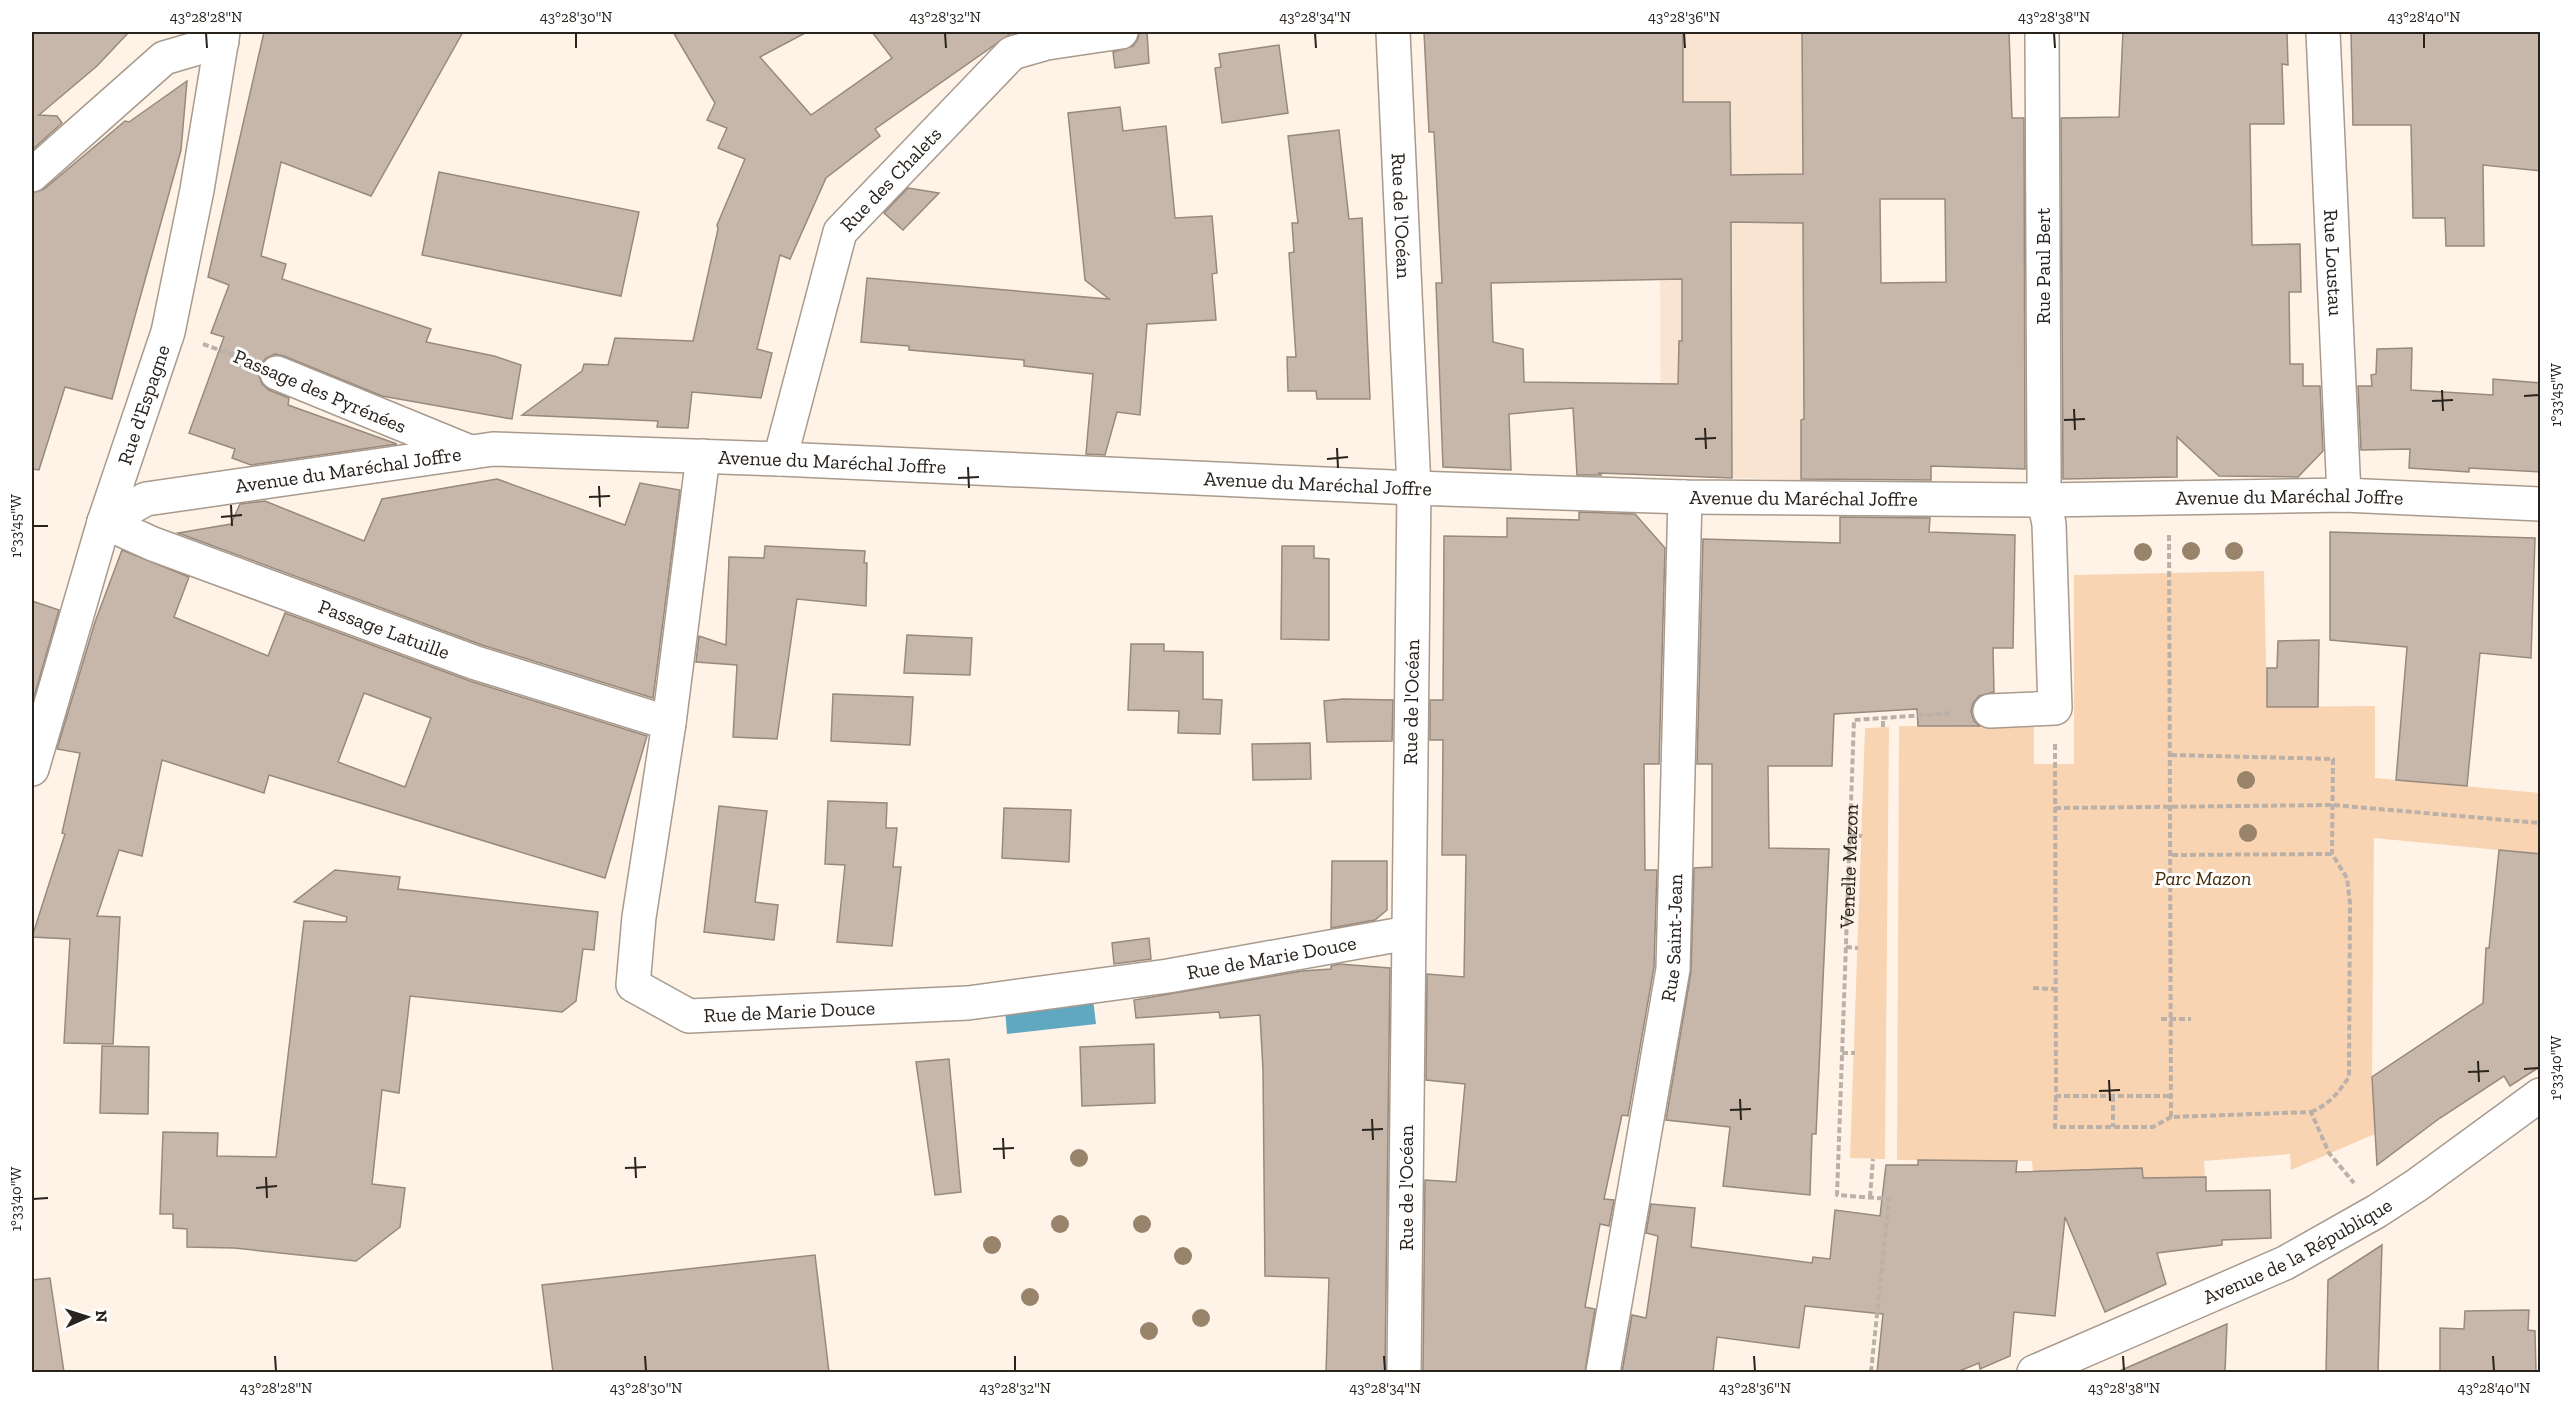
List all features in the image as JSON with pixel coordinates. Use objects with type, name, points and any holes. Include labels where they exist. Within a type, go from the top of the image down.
[{"type":"street","points":[[1007,43],[1047,43],[1121,32]]},
{"type":"street","name":"Rue de l'Océan","points":[[1393,32],[1414,488],[1404,1372]]},
{"type":"street","name":"Rue Paul Bert","points":[[2042,32],[2044,500]]},
{"type":"street","name":"Rue Loustau","points":[[2323,32],[2344,495]]},
{"type":"street","points":[[32,175],[164,58],[223,36]]},
{"type":"street","name":"Rue d'Espagne","points":[[32,770],[104,522],[168,332],[197,190],[223,36]]},
{"type":"street","name":"Rue des Chalets","points":[[780,459],[840,232],[1007,43]]},
{"type":"street","name":"Passage des Pyrénées","points":[[277,373],[471,453]]},
{"type":"street","name":"Avenue du Maréchal Joffre","points":[[104,522],[146,499],[493,449],[780,459],[1414,488],[1685,497],[2044,500],[2344,495],[2541,504]]},
{"type":"street","name":"Rue de Marie Douce","points":[[703,456],[669,723],[639,917],[633,985],[689,1016],[968,1003],[1168,976],[1408,933]]},
{"type":"street","name":"Rue Saint-Jean","points":[[1603,1372],[1673,969],[1685,497]]},
{"type":"street","points":[[1990,711],[2055,708],[2049,524],[2044,500]]},
{"type":"street","name":"Passage Latuille","points":[[104,522],[153,544],[476,663],[669,723]]},
{"type":"street","name":"Avenue de la République","points":[[2034,1372],[2285,1263],[2377,1211],[2417,1185],[2541,1095]]},
{"type":"path","name":"Passage des Pyrénées","points":[[168,332],[232,354],[277,373]]},
{"type":"path","points":[[2168,498],[2172,855],[2171,1117]]},
{"type":"path","points":[[2055,708],[2055,1127],[2152,1128],[2171,1117],[2311,1112],[2326,1105],[2335,1097],[2349,1077],[2350,903],[2347,878],[2332,854],[2334,759],[2171,755]]},
{"type":"path","name":"Venelle Mazon","points":[[1871,1372],[1889,1199],[1837,1195],[1854,720],[1990,711]]},
{"type":"path","points":[[1883,727],[1884,717]]},
{"type":"path","points":[[2055,808],[2332,805],[2541,823]]},
{"type":"path","points":[[1850,835],[1862,836]]},
{"type":"path","points":[[2172,855],[2332,854]]},
{"type":"path","points":[[1846,947],[1858,948]]},
{"type":"path","points":[[2033,988],[2055,989]]},
{"type":"path","points":[[2161,1018],[2191,1019]]},
{"type":"path","points":[[1842,1053],[1855,1053]]},
{"type":"path","points":[[2056,1096],[2172,1096]]},
{"type":"path","points":[[2113,1096],[2113,1127]]},
{"type":"path","points":[[2311,1112],[2329,1153],[2377,1211]]},
{"type":"path","points":[[1870,1198],[1873,1159]]},
{"type":"shaded area","points":[[1659,32],[1838,32],[1843,482],[1661,475]]},
{"type":"green space","name":"Parc Mazon","points":[[2264,571],[2267,707],[2375,706],[2375,778],[2540,793],[2540,854],[2374,838],[2372,1077],[2375,1134],[2291,1170],[2290,1154],[2204,1161],[2206,1191],[2204,1211],[2035,1201],[2032,1161],[1897,1160],[1899,726],[2034,727],[2034,764],[2074,764],[2074,575]]},
{"type":"green space","points":[[1889,727],[1885,1159],[1850,1158],[1865,728]]},
{"type":"water","points":[[1093,999],[1096,1024],[1007,1034],[1005,1009]]},
{"type":"building","points":[[32,32],[129,32],[97,66],[39,115],[57,116],[62,123],[32,150]]},
{"type":"building","points":[[264,32],[463,32],[371,196],[281,162],[261,256],[286,264],[282,279],[431,329],[426,342],[494,356],[521,365],[512,419],[382,396],[275,354],[266,358],[260,365],[259,376],[262,384],[269,390],[289,398],[288,405],[397,444],[251,465],[232,458],[235,449],[189,433],[224,337],[211,333],[229,285],[208,277]]},
{"type":"building","points":[[673,32],[807,32],[760,57],[811,115],[892,58],[872,32],[1013,32],[875,129],[880,136],[826,178],[790,259],[780,255],[757,349],[772,353],[761,398],[692,392],[688,428],[657,427],[658,421],[522,415],[582,371],[584,364],[608,365],[615,338],[693,341],[717,225],[745,159],[718,148],[727,128],[707,120],[715,103]]},
{"type":"building","points":[[1139,32],[1147,32],[1149,63],[1115,68],[1113,52],[1133,46],[1138,39]]},
{"type":"building","points":[[1424,32],[1683,32],[1683,102],[1730,102],[1731,175],[1803,174],[1802,32],[2009,32],[2012,118],[2024,118],[2025,469],[1931,466],[1931,480],[1801,479],[1801,420],[1804,419],[1803,223],[1731,222],[1732,478],[1599,473],[1601,475],[1577,475],[1573,408],[1509,414],[1511,470],[1443,467],[1436,283],[1442,283],[1434,132],[1429,132]],"holes":[[[1880,199],[1945,199],[1946,282],[1881,283]],[[1682,279],[1682,341],[1679,341],[1678,384],[1524,382],[1523,349],[1493,342],[1491,283]]]},
{"type":"building","points":[[2123,32],[2287,32],[2288,65],[2282,64],[2284,124],[2250,124],[2252,245],[2300,244],[2301,292],[2289,292],[2290,364],[2303,364],[2303,386],[2320,386],[2323,451],[2298,477],[2219,476],[2177,437],[2177,477],[2063,479],[2061,118],[2119,117]]},
{"type":"building","points":[[2351,32],[2541,32],[2541,171],[2483,165],[2484,246],[2446,246],[2445,218],[2413,218],[2411,125],[2353,125]]},
{"type":"building","points":[[1279,45],[1288,113],[1222,123],[1215,68],[1221,67],[1219,54]]},
{"type":"building","points":[[187,81],[181,150],[112,399],[65,387],[39,470],[32,469],[32,193],[44,189],[125,121],[129,122]]},
{"type":"building","points":[[1120,107],[1123,131],[1166,126],[1175,218],[1212,216],[1217,273],[1212,274],[1216,320],[1147,324],[1140,415],[1117,412],[1105,455],[1086,454],[1093,374],[1024,366],[1024,360],[909,350],[909,346],[861,342],[867,278],[1109,299],[1085,280],[1068,113]]},
{"type":"building","points":[[1339,130],[1349,219],[1362,218],[1370,399],[1317,399],[1316,391],[1288,391],[1287,357],[1296,357],[1289,253],[1294,252],[1292,223],[1298,223],[1288,136]]},
{"type":"building","points":[[439,172],[639,212],[621,296],[422,255]]},
{"type":"building","points":[[908,188],[939,193],[903,230],[884,213]]},
{"type":"building","points":[[2412,348],[2411,390],[2493,395],[2493,379],[2541,383],[2541,472],[2469,468],[2469,472],[2409,468],[2410,449],[2361,450],[2358,386],[2372,386],[2371,375],[2376,374],[2377,349]]},
{"type":"building","points":[[497,479],[625,525],[640,483],[680,490],[653,698],[482,645],[178,533],[231,524],[240,504],[265,501],[364,541],[382,499]]},
{"type":"building","points":[[1579,512],[1635,514],[1665,548],[1659,764],[1644,764],[1645,870],[1657,870],[1654,967],[1628,1116],[1622,1115],[1604,1199],[1614,1200],[1609,1226],[1600,1224],[1585,1307],[1595,1309],[1585,1372],[1423,1372],[1425,1180],[1456,1182],[1465,1084],[1426,1080],[1427,974],[1464,977],[1466,855],[1442,855],[1443,740],[1430,740],[1430,700],[1443,700],[1444,536],[1507,537],[1507,518],[1579,520]]},
{"type":"building","points":[[1840,517],[1930,518],[1929,532],[2015,535],[2013,648],[1993,648],[1994,692],[1979,696],[1973,703],[1971,711],[1974,721],[1980,726],[1918,726],[1917,709],[1834,714],[1832,766],[1768,766],[1769,848],[1829,849],[1816,1134],[1812,1134],[1810,1195],[1723,1186],[1730,1127],[1666,1120],[1691,972],[1694,868],[1712,867],[1712,764],[1697,764],[1703,539],[1840,543]]},
{"type":"building","points":[[2330,532],[2535,538],[2531,658],[2480,653],[2467,786],[2396,780],[2407,647],[2330,640]]},
{"type":"building","points":[[765,546],[865,551],[866,606],[797,599],[777,739],[733,737],[737,665],[696,662],[699,636],[726,645],[729,557],[764,558]]},
{"type":"building","points":[[1282,546],[1314,546],[1314,558],[1329,559],[1329,640],[1281,639]]},
{"type":"building","points":[[122,550],[189,577],[174,617],[268,656],[285,613],[470,681],[647,736],[605,878],[269,775],[264,793],[162,760],[142,856],[119,850],[97,916],[120,917],[113,1044],[64,1043],[70,939],[32,937],[65,834],[62,833],[80,753],[57,749],[95,622]],"holes":[[[364,693],[431,718],[405,787],[338,762]]]},
{"type":"building","points":[[32,601],[59,610],[32,704]]},
{"type":"building","points":[[907,635],[972,638],[970,675],[904,673]]},
{"type":"building","points":[[2319,640],[2318,707],[2267,707],[2267,668],[2277,668],[2278,641]]},
{"type":"building","points":[[1131,644],[1164,644],[1164,651],[1203,652],[1203,699],[1222,700],[1220,734],[1178,733],[1179,711],[1128,710]]},
{"type":"building","points":[[833,694],[913,697],[910,745],[831,741]]},
{"type":"building","points":[[1393,700],[1392,741],[1327,742],[1324,701]]},
{"type":"building","points":[[1310,743],[1311,779],[1253,780],[1252,744]]},
{"type":"building","points":[[828,801],[887,803],[886,828],[897,828],[893,867],[901,867],[892,946],[837,942],[845,865],[825,864]]},
{"type":"building","points":[[719,806],[767,811],[755,902],[778,905],[774,940],[704,932]]},
{"type":"building","points":[[1004,808],[1071,810],[1069,862],[1002,858]]},
{"type":"building","points":[[2499,850],[2541,854],[2541,1066],[2510,1086],[2504,1076],[2440,1118],[2377,1165],[2372,1077],[2483,1003],[2486,948],[2489,948]]},
{"type":"building","points":[[1332,861],[1387,861],[1387,910],[1375,920],[1331,928]]},
{"type":"building","points":[[335,870],[400,877],[398,889],[598,912],[594,950],[583,949],[576,1001],[562,1012],[410,996],[399,1093],[382,1090],[372,1184],[405,1188],[400,1227],[356,1261],[234,1248],[187,1247],[187,1229],[173,1228],[173,1214],[160,1214],[163,1132],[218,1133],[217,1156],[276,1157],[304,921],[346,922],[347,917],[294,902]]},
{"type":"building","points":[[1149,938],[1151,959],[1114,964],[1112,943]]},
{"type":"building","points":[[1339,964],[1390,968],[1385,1372],[1326,1372],[1329,1278],[1265,1276],[1263,1070],[1260,1015],[1220,1018],[1219,1012],[1136,1018],[1134,1000],[1302,971],[1331,969],[1331,966]]},
{"type":"building","points":[[1154,1044],[1155,1103],[1082,1106],[1080,1047]]},
{"type":"building","points":[[102,1046],[149,1047],[148,1114],[100,1113]]},
{"type":"building","points":[[949,1059],[961,1192],[935,1195],[916,1062]]},
{"type":"building","points":[[1918,1160],[2017,1161],[2016,1172],[2142,1168],[2143,1178],[2206,1177],[2206,1191],[2270,1190],[2271,1238],[2222,1240],[2222,1245],[2157,1253],[2166,1284],[2105,1312],[2065,1217],[2055,1316],[2014,1312],[2010,1356],[1980,1369],[1979,1363],[1957,1372],[1877,1372],[1883,1314],[1805,1306],[1799,1348],[1717,1337],[1713,1372],[1622,1372],[1632,1315],[1646,1318],[1658,1236],[1646,1233],[1651,1204],[1695,1208],[1691,1247],[1812,1263],[1813,1257],[1830,1259],[1835,1210],[1880,1216],[1886,1165],[1918,1165]]},
{"type":"building","points":[[2382,1245],[2378,1372],[2326,1372],[2328,1280]]},
{"type":"building","points":[[815,1255],[829,1372],[553,1372],[542,1285]]},
{"type":"building","points":[[50,1278],[64,1372],[32,1372],[32,1280]]},
{"type":"building","points":[[2529,1310],[2528,1330],[2535,1331],[2536,1372],[2440,1372],[2440,1328],[2464,1329],[2465,1311]]},
{"type":"building","points":[[2227,1324],[2225,1372],[2117,1372]]}]
